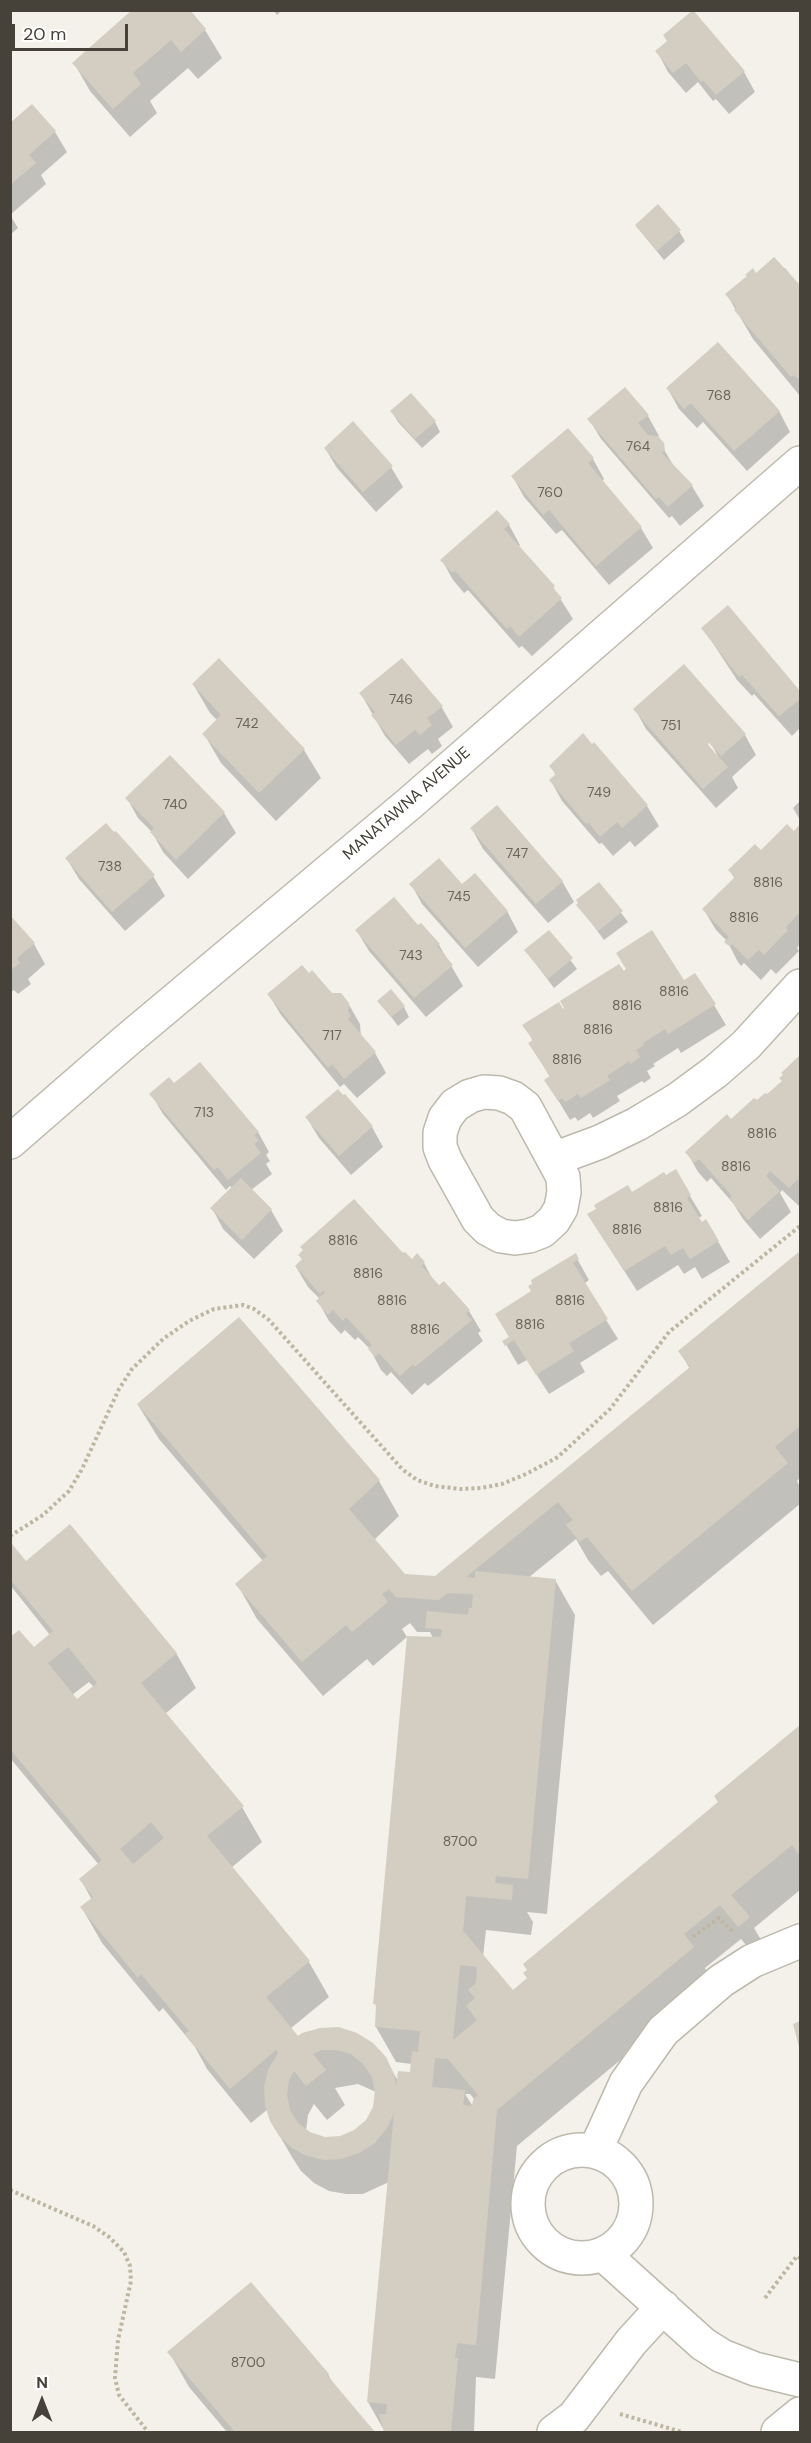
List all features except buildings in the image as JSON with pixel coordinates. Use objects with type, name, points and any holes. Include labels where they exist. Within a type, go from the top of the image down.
[{"type":"street","name":"MANATAWNA AVENUE","points":[[10,1142],[126,1041],[410,803],[801,463]]},
{"type":"street","points":[[554,1159],[600,1142],[638,1124],[677,1100],[746,1045],[801,986]]},
{"type":"street","points":[[484,1092],[499,1093],[513,1098],[525,1107],[554,1159],[563,1177],[564,1192],[561,1208],[554,1220],[542,1230],[529,1236],[515,1238],[501,1236],[488,1229],[478,1219],[445,1160],[440,1148],[440,1133],[445,1118],[456,1105],[470,1096],[484,1092]]},
{"type":"street","points":[[595,2151],[626,2083],[663,2031],[721,1981],[752,1961],[801,1941]]},
{"type":"street","points":[[578,2149],[595,2151],[610,2158],[624,2169],[633,2183],[636,2200],[635,2216],[629,2232],[617,2245],[603,2254],[586,2259],[569,2257],[540,2240],[531,2225],[528,2208],[529,2192],[536,2176],[546,2163],[561,2154],[578,2149]]},
{"type":"street","points":[[603,2254],[703,2343],[722,2356],[755,2369],[801,2380]]},
{"type":"street","points":[[554,2433],[574,2417],[631,2342],[663,2307]]},
{"type":"street","points":[[778,2433],[801,2414]]},
{"type":"path","points":[[10,1536],[43,1515],[69,1491],[82,1469],[119,1389],[132,1369],[163,1339],[189,1321],[214,1309],[243,1305],[254,1309],[268,1320],[396,1463],[409,1474],[435,1486],[460,1489],[480,1488],[502,1484],[558,1456],[610,1409],[669,1332],[801,1226]]},
{"type":"path","points":[[10,2190],[93,2226],[109,2237],[124,2252],[130,2266],[131,2281],[118,2340],[114,2378],[119,2395],[148,2433]]},
{"type":"path","points":[[765,2298],[797,2256],[801,2258]]},
{"type":"path","points":[[613,2412],[682,2433]]}]
